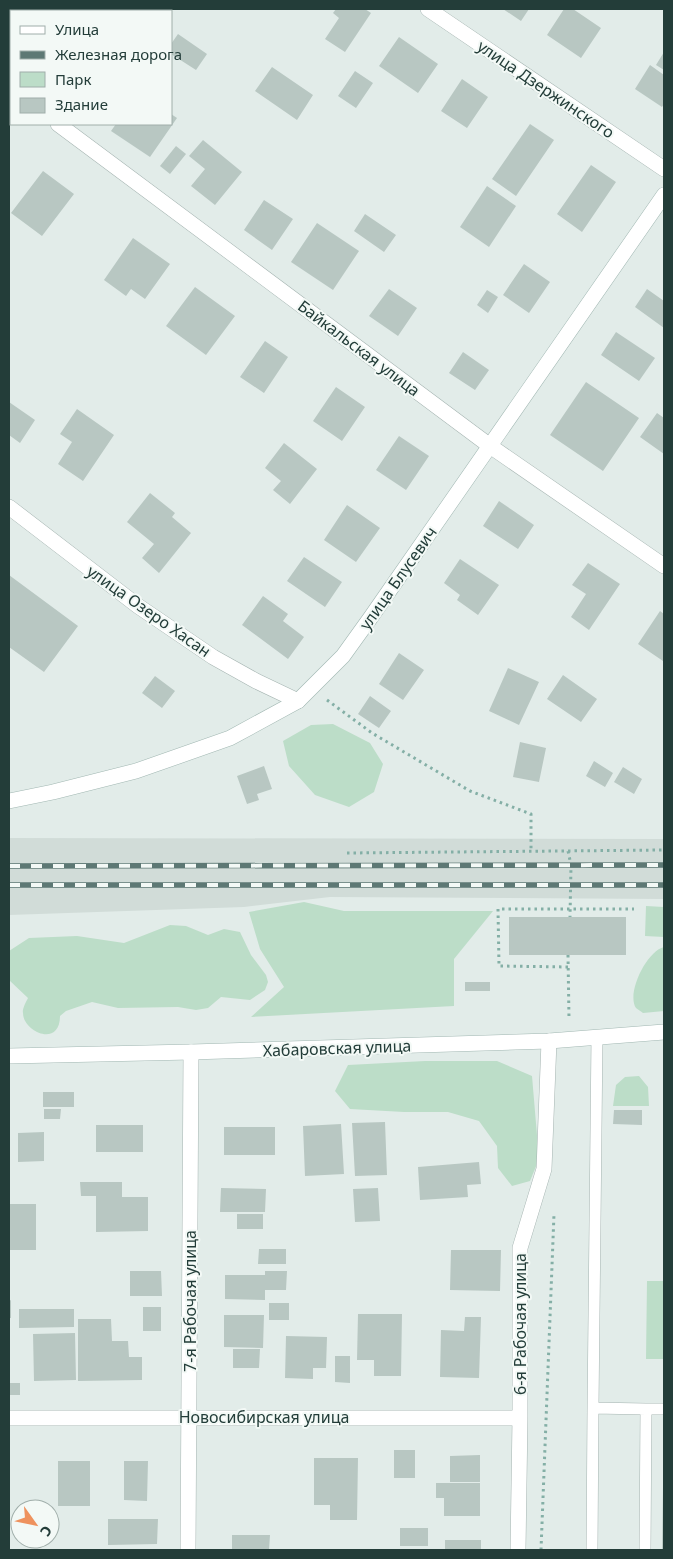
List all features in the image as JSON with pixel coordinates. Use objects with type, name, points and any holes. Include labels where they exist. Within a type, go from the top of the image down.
[{"type":"street","name":"улица Дзержинского","points":[[428,9],[664,169]]},
{"type":"street","name":"Байкальская улица","points":[[59,125],[490,446],[664,566]]},
{"type":"street","name":"улица Блусевич","points":[[9,801],[53,792],[136,770],[230,738],[298,701],[343,656],[664,195]]},
{"type":"street","name":"улица Озеро Хасан","points":[[9,507],[138,606],[198,647],[256,681],[298,701]]},
{"type":"street","name":"Хабаровская улица","points":[[9,1056],[549,1041],[664,1032]]},
{"type":"street","name":"6-я Рабочая улица","points":[[518,1550],[520,1248],[544,1169],[549,1041]]},
{"type":"street","name":"7-я Рабочая улица","points":[[188,1550],[191,1052]]},
{"type":"street","name":"Новосибирская улица","points":[[9,1418],[520,1418]]},
{"type":"lane","points":[[592,1550],[598,1037]]},
{"type":"lane","points":[[594,1408],[664,1409]]},
{"type":"lane","points":[[645,1550],[646,1408]]},
{"type":"path","points":[[311,688],[372,733],[470,791],[531,814],[531,851]]},
{"type":"path","points":[[347,853],[664,850]]},
{"type":"path","points":[[568,851],[570,864],[570,917]]},
{"type":"path","points":[[568,967],[499,966],[498,909],[634,909]]},
{"type":"path","points":[[568,955],[569,1024]]},
{"type":"path","points":[[541,1550],[554,1213]]},
{"type":"shaded area","points":[[9,838],[664,839],[664,899],[330,897],[244,907],[9,915]]},
{"type":"green space","points":[[333,724],[370,743],[383,764],[374,792],[349,807],[315,795],[289,766],[283,741],[311,725]]},
{"type":"green space","points":[[304,902],[344,911],[493,911],[454,959],[454,1006],[251,1017],[284,987],[260,949],[249,912]]},
{"type":"green space","points":[[646,906],[664,907],[664,937],[645,936]]},
{"type":"green space","points":[[170,925],[186,926],[208,935],[224,929],[240,932],[251,955],[266,975],[268,982],[265,990],[250,1000],[221,997],[208,1008],[196,1010],[178,1007],[118,1008],[92,1002],[66,1011],[60,1016],[58,1026],[54,1032],[41,1034],[29,1026],[23,1013],[28,998],[9,980],[9,951],[29,938],[77,936],[124,943]]},
{"type":"green space","points":[[664,947],[664,1011],[643,1013],[636,1008],[634,1001],[636,983],[651,956]]},
{"type":"green space","points":[[425,1061],[497,1061],[532,1076],[539,1159],[530,1181],[512,1186],[498,1168],[497,1146],[479,1121],[448,1112],[350,1109],[335,1091],[348,1065]]},
{"type":"green space","points":[[639,1076],[648,1087],[649,1106],[613,1106],[616,1085],[625,1077]]},
{"type":"green space","points":[[647,1281],[664,1281],[664,1359],[646,1359]]},
{"type":"building","points":[[31,9],[68,9],[67,10]]},
{"type":"building","points":[[336,9],[365,9],[371,13],[345,52],[325,39],[339,18],[333,13]]},
{"type":"building","points":[[503,9],[529,9],[521,21]]},
{"type":"building","points":[[564,9],[573,9],[601,28],[581,58],[547,35]]},
{"type":"building","points":[[178,34],[207,54],[196,70],[172,55],[172,43]]},
{"type":"building","points":[[399,37],[438,64],[418,93],[379,66]]},
{"type":"building","points":[[664,52],[664,70],[656,65]]},
{"type":"building","points":[[650,65],[664,75],[664,104],[662,107],[635,89]]},
{"type":"building","points":[[272,67],[313,95],[297,120],[255,91]]},
{"type":"building","points":[[355,71],[373,83],[356,108],[338,96]]},
{"type":"building","points":[[462,79],[488,97],[467,128],[441,111]]},
{"type":"building","points":[[172,115],[177,118],[150,157],[111,131],[115,125],[172,125]]},
{"type":"building","points":[[530,124],[554,140],[516,196],[492,179]]},
{"type":"building","points":[[203,140],[242,172],[215,205],[191,186],[205,169],[189,156]]},
{"type":"building","points":[[176,146],[186,154],[170,174],[160,166]]},
{"type":"building","points":[[591,165],[616,182],[582,232],[557,214]]},
{"type":"building","points":[[43,171],[74,194],[42,236],[11,213]]},
{"type":"building","points":[[487,186],[516,206],[489,247],[460,227]]},
{"type":"building","points":[[264,200],[293,219],[272,250],[244,230]]},
{"type":"building","points":[[365,214],[396,235],[384,252],[354,231]]},
{"type":"building","points":[[317,223],[359,251],[333,290],[291,262]]},
{"type":"building","points":[[133,238],[170,264],[145,299],[131,289],[126,296],[104,280]]},
{"type":"building","points":[[524,264],[550,282],[529,313],[503,295]]},
{"type":"building","points":[[195,287],[235,316],[206,355],[166,326]]},
{"type":"building","points":[[389,289],[417,308],[398,336],[369,316]]},
{"type":"building","points":[[647,289],[664,301],[664,328],[635,307]]},
{"type":"building","points":[[487,290],[498,297],[488,313],[477,305]]},
{"type":"building","points":[[616,332],[655,358],[639,381],[601,355]]},
{"type":"building","points":[[265,341],[288,357],[264,393],[240,377]]},
{"type":"building","points":[[463,352],[489,370],[475,390],[449,373]]},
{"type":"building","points":[[586,382],[639,418],[603,471],[550,435]]},
{"type":"building","points":[[336,387],[365,407],[342,441],[313,421]]},
{"type":"building","points":[[9,402],[35,420],[20,443],[9,435]]},
{"type":"building","points":[[77,409],[114,435],[83,481],[58,464],[72,442],[60,434]]},
{"type":"building","points":[[657,413],[664,418],[664,454],[640,437]]},
{"type":"building","points":[[399,436],[429,456],[406,490],[376,470]]},
{"type":"building","points":[[284,443],[317,469],[290,504],[273,490],[281,481],[265,468]]},
{"type":"building","points":[[150,493],[175,513],[172,517],[191,533],[159,573],[142,558],[154,544],[127,522]]},
{"type":"building","points":[[499,501],[534,525],[518,549],[483,526]]},
{"type":"building","points":[[347,505],[380,528],[356,562],[324,540]]},
{"type":"building","points":[[304,557],[342,582],[325,607],[287,581]]},
{"type":"building","points":[[460,559],[499,585],[478,615],[457,600],[460,595],[444,583]]},
{"type":"building","points":[[588,563],[620,584],[589,630],[571,617],[586,594],[572,585]]},
{"type":"building","points":[[9,575],[78,626],[44,672],[9,647]]},
{"type":"building","points":[[263,596],[288,614],[283,621],[304,637],[288,659],[242,625]]},
{"type":"building","points":[[660,611],[664,614],[663,661],[638,644]]},
{"type":"building","points":[[399,653],[424,670],[403,700],[379,684]]},
{"type":"building","points":[[508,668],[539,682],[519,725],[489,711]]},
{"type":"building","points":[[563,675],[597,699],[581,722],[547,699]]},
{"type":"building","points":[[155,676],[175,691],[162,708],[142,693]]},
{"type":"building","points":[[370,696],[391,711],[379,728],[358,714]]},
{"type":"building","points":[[520,742],[546,748],[539,782],[513,777]]},
{"type":"building","points":[[594,761],[613,773],[605,787],[586,776]]},
{"type":"building","points":[[264,766],[272,789],[257,794],[259,800],[247,804],[237,776]]},
{"type":"building","points":[[623,767],[642,779],[634,794],[614,782]]},
{"type":"building","points":[[509,917],[626,917],[626,955],[509,955]]},
{"type":"building","points":[[465,982],[490,982],[490,991],[465,991]]},
{"type":"building","points":[[43,1092],[74,1092],[74,1107],[43,1107]]},
{"type":"building","points":[[44,1109],[61,1109],[60,1119],[44,1119]]},
{"type":"building","points":[[614,1110],[642,1110],[642,1125],[613,1124]]},
{"type":"building","points":[[385,1122],[387,1175],[355,1176],[352,1123]]},
{"type":"building","points":[[341,1124],[344,1174],[305,1176],[303,1126]]},
{"type":"building","points":[[96,1125],[143,1125],[143,1152],[96,1152]]},
{"type":"building","points":[[224,1127],[275,1127],[275,1155],[224,1155]]},
{"type":"building","points":[[44,1132],[44,1161],[18,1162],[18,1133]]},
{"type":"building","points":[[479,1162],[481,1184],[467,1185],[468,1197],[420,1200],[418,1167]]},
{"type":"building","points":[[80,1182],[122,1182],[122,1197],[148,1197],[148,1231],[96,1232],[96,1196],[81,1196]]},
{"type":"building","points":[[221,1188],[266,1189],[265,1212],[220,1212]]},
{"type":"building","points":[[378,1188],[380,1221],[355,1222],[353,1189]]},
{"type":"building","points":[[9,1204],[36,1204],[36,1250],[9,1250]]},
{"type":"building","points":[[237,1214],[263,1214],[263,1229],[237,1229]]},
{"type":"building","points":[[259,1249],[286,1249],[286,1264],[258,1264]]},
{"type":"building","points":[[451,1250],[501,1250],[500,1291],[450,1290]]},
{"type":"building","points":[[130,1271],[161,1271],[162,1296],[130,1296]]},
{"type":"building","points":[[265,1271],[287,1271],[286,1290],[265,1290],[265,1300],[225,1299],[225,1275],[265,1275]]},
{"type":"building","points":[[11,1300],[11,1318],[9,1318],[9,1301]]},
{"type":"building","points":[[269,1303],[289,1303],[289,1320],[269,1320]]},
{"type":"building","points":[[143,1307],[161,1307],[161,1331],[143,1331]]},
{"type":"building","points":[[19,1309],[74,1309],[74,1327],[19,1328]]},
{"type":"building","points":[[358,1314],[402,1314],[401,1376],[374,1376],[374,1360],[357,1360]]},
{"type":"building","points":[[224,1315],[264,1315],[263,1348],[224,1347]]},
{"type":"building","points":[[465,1317],[481,1317],[479,1378],[440,1377],[441,1330],[464,1331]]},
{"type":"building","points":[[78,1319],[111,1319],[112,1341],[128,1341],[129,1357],[142,1357],[142,1380],[78,1381]]},
{"type":"building","points":[[75,1333],[76,1380],[34,1381],[33,1334]]},
{"type":"building","points":[[286,1336],[327,1337],[326,1368],[313,1368],[313,1379],[285,1378]]},
{"type":"building","points":[[233,1349],[260,1349],[259,1368],[233,1368]]},
{"type":"building","points":[[335,1356],[350,1356],[350,1383],[335,1382]]},
{"type":"building","points":[[9,1383],[20,1383],[20,1395],[9,1395]]},
{"type":"building","points":[[394,1450],[415,1450],[415,1478],[394,1478]]},
{"type":"building","points":[[480,1455],[480,1482],[450,1482],[450,1456]]},
{"type":"building","points":[[314,1458],[358,1458],[357,1520],[330,1520],[330,1505],[314,1505]]},
{"type":"building","points":[[58,1461],[90,1461],[90,1506],[60,1506],[60,1499],[58,1499]]},
{"type":"building","points":[[124,1461],[148,1461],[147,1501],[124,1500]]},
{"type":"building","points":[[436,1483],[480,1483],[480,1516],[444,1516],[444,1498],[436,1498]]},
{"type":"building","points":[[663,1487],[664,1550],[662,1550]]},
{"type":"building","points":[[108,1519],[158,1519],[157,1544],[108,1545]]},
{"type":"building","points":[[400,1528],[428,1528],[428,1546],[400,1546]]},
{"type":"building","points":[[232,1535],[270,1535],[269,1550],[232,1550]]},
{"type":"building","points":[[445,1540],[481,1540],[481,1550],[445,1550]]},
{"type":"railway","points":[[9,866],[664,865]]},
{"type":"railway","points":[[9,885],[664,885]]}]
